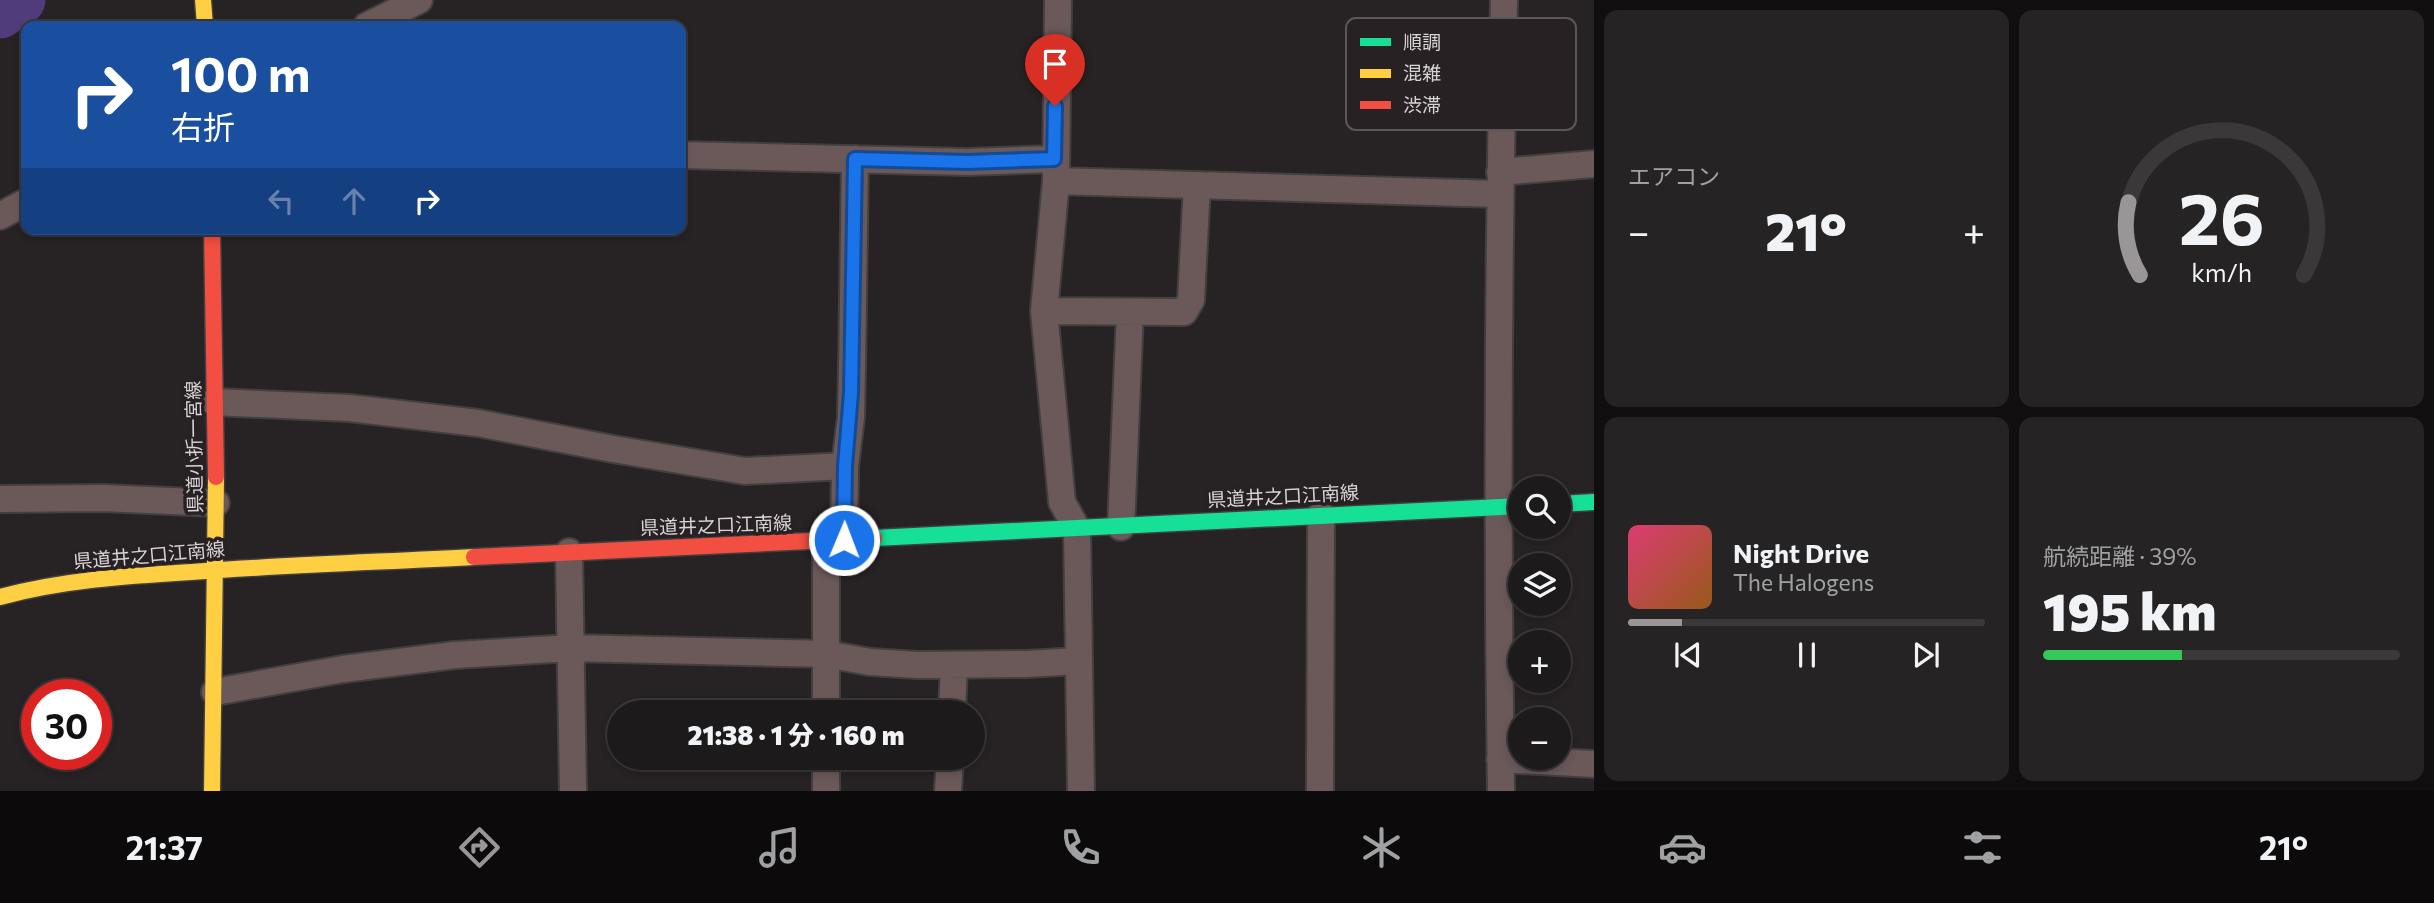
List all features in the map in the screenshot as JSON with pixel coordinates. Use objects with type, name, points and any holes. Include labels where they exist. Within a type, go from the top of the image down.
[{"type":"main road","points":[[204,0],[205,21]]},
{"type":"main road","name":"県道小折一宮線","points":[[212,235],[216,503],[215,785]]},
{"type":"main road","points":[[1571,503],[1594,502]]},
{"type":"main road","name":"県道井之口江南線","points":[[0,597],[30,588],[79,581],[216,570],[1508,507]]},
{"type":"street","points":[[377,21],[419,0]]},
{"type":"street","points":[[1058,0],[1055,170],[1044,311],[1062,502],[1077,530],[1081,791]]},
{"type":"street","points":[[1504,0],[1504,18]]},
{"type":"street","points":[[1501,130],[1500,183],[1508,476]]},
{"type":"street","points":[[686,155],[967,162],[1196,185],[1500,183],[1594,164]]},
{"type":"street","points":[[826,700],[826,654],[835,540],[851,393],[855,159]]},
{"type":"street","points":[[1044,311],[1184,312],[1191,300],[1196,185]]},
{"type":"street","points":[[0,216],[21,205]]},
{"type":"street","points":[[1121,527],[1130,312]]},
{"type":"street","points":[[214,402],[349,408],[478,423],[745,471],[845,466]]},
{"type":"street","points":[[0,499],[103,498],[216,503]]},
{"type":"street","points":[[1320,791],[1321,515]]},
{"type":"street","points":[[1501,791],[1508,535]]},
{"type":"street","points":[[569,552],[573,791]]},
{"type":"street","points":[[215,692],[455,654],[571,648],[826,654],[870,662],[954,665],[1078,661]]},
{"type":"street","points":[[953,700],[954,665]]},
{"type":"street","points":[[1500,759],[1594,764]]},
{"type":"street","points":[[826,770],[826,791]]},
{"type":"street","points":[[948,791],[949,770]]},
{"type":"waterway","points":[[0,14],[21,0]]},
{"type":"traffic: fast","points":[[1571,503],[1594,502]]},
{"type":"traffic: fast","points":[[874,538],[1508,507]]},
{"type":"traffic: slow","points":[[203,0],[205,21]]},
{"type":"traffic: slow","points":[[212,791],[216,477]]},
{"type":"traffic: slow","points":[[0,597],[47,586],[119,577],[474,557]]},
{"type":"traffic: jam","points":[[212,235],[216,477]]},
{"type":"traffic: jam","points":[[474,557],[874,538]]},
{"type":"route","points":[[844,540],[845,466],[851,393],[855,159],[967,162],[1054,159],[1055,106]]}]
